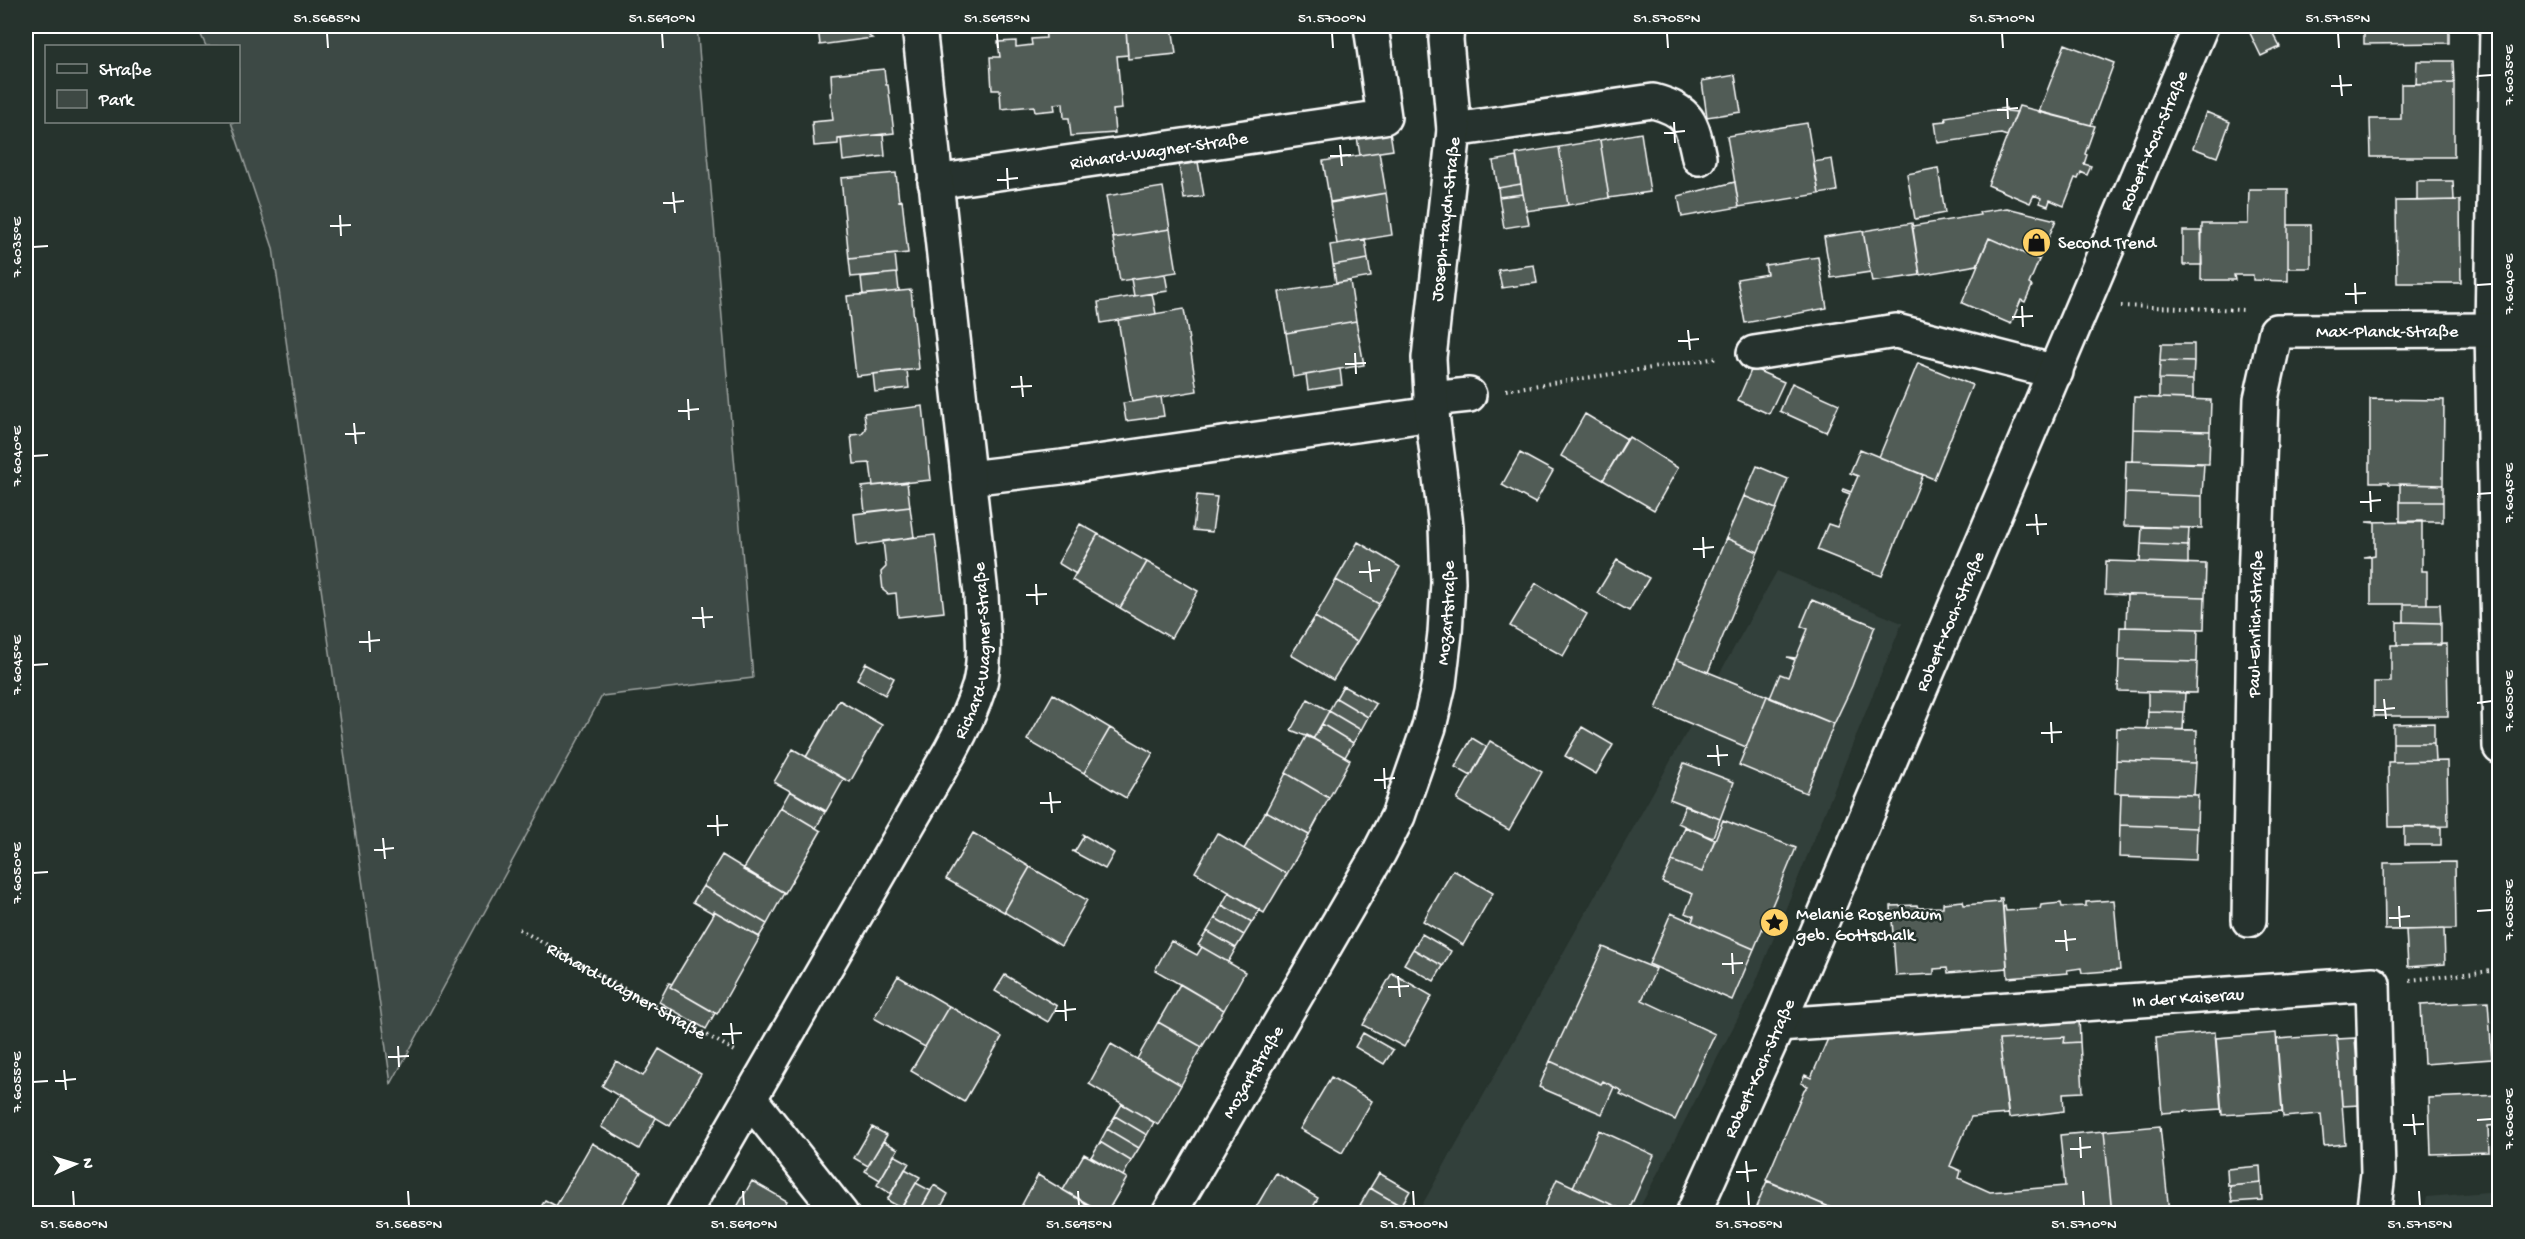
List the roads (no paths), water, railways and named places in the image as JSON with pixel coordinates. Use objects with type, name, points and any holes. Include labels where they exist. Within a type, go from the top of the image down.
[{"type":"street","name":"Richard-Wagner-Straße","points":[[683,1214],[951,750],[979,685],[982,664],[981,594],[919,26]]},
{"type":"street","name":"Richard-Wagner-Straße","points":[[935,182],[1384,117],[1371,26]]},
{"type":"street","name":"Joseph-Haydn-Straße","points":[[1431,406],[1429,358],[1454,130],[1446,40],[1447,26]]},
{"type":"street","name":"Robert-Koch-Straße","points":[[1693,1214],[1778,1025],[2201,26]]},
{"type":"street","points":[[2497,26],[2496,330],[2499,747]]},
{"type":"street","points":[[1454,130],[1653,101],[1674,107],[1693,126],[1699,158]]},
{"type":"street","points":[[1754,353],[1896,330],[2056,372]]},
{"type":"street","name":"Max-Planck-Straße","points":[[2276,331],[2496,330]]},
{"type":"street","name":"Paul-Ehrlich-Straße","points":[[2249,920],[2254,615],[2261,399],[2276,331]]},
{"type":"street","points":[[968,478],[1062,467],[1431,406],[1469,395]]},
{"type":"street","name":"Mozartstraße","points":[[1169,1214],[1379,853],[1398,816],[1415,771],[1439,684],[1448,582],[1446,526],[1431,406]]},
{"type":"street","name":"In der Kaiserau","points":[[1778,1025],[2373,984],[2378,1173],[2374,1208]]},
{"type":"street","points":[[750,1099],[841,1214]]},
{"type":"place","name":"Second Trend","points":[[2037,242]]},
{"type":"place","name":"Melanie Rosenbaum geb. Gottschalk","points":[[1775,923]]}]
